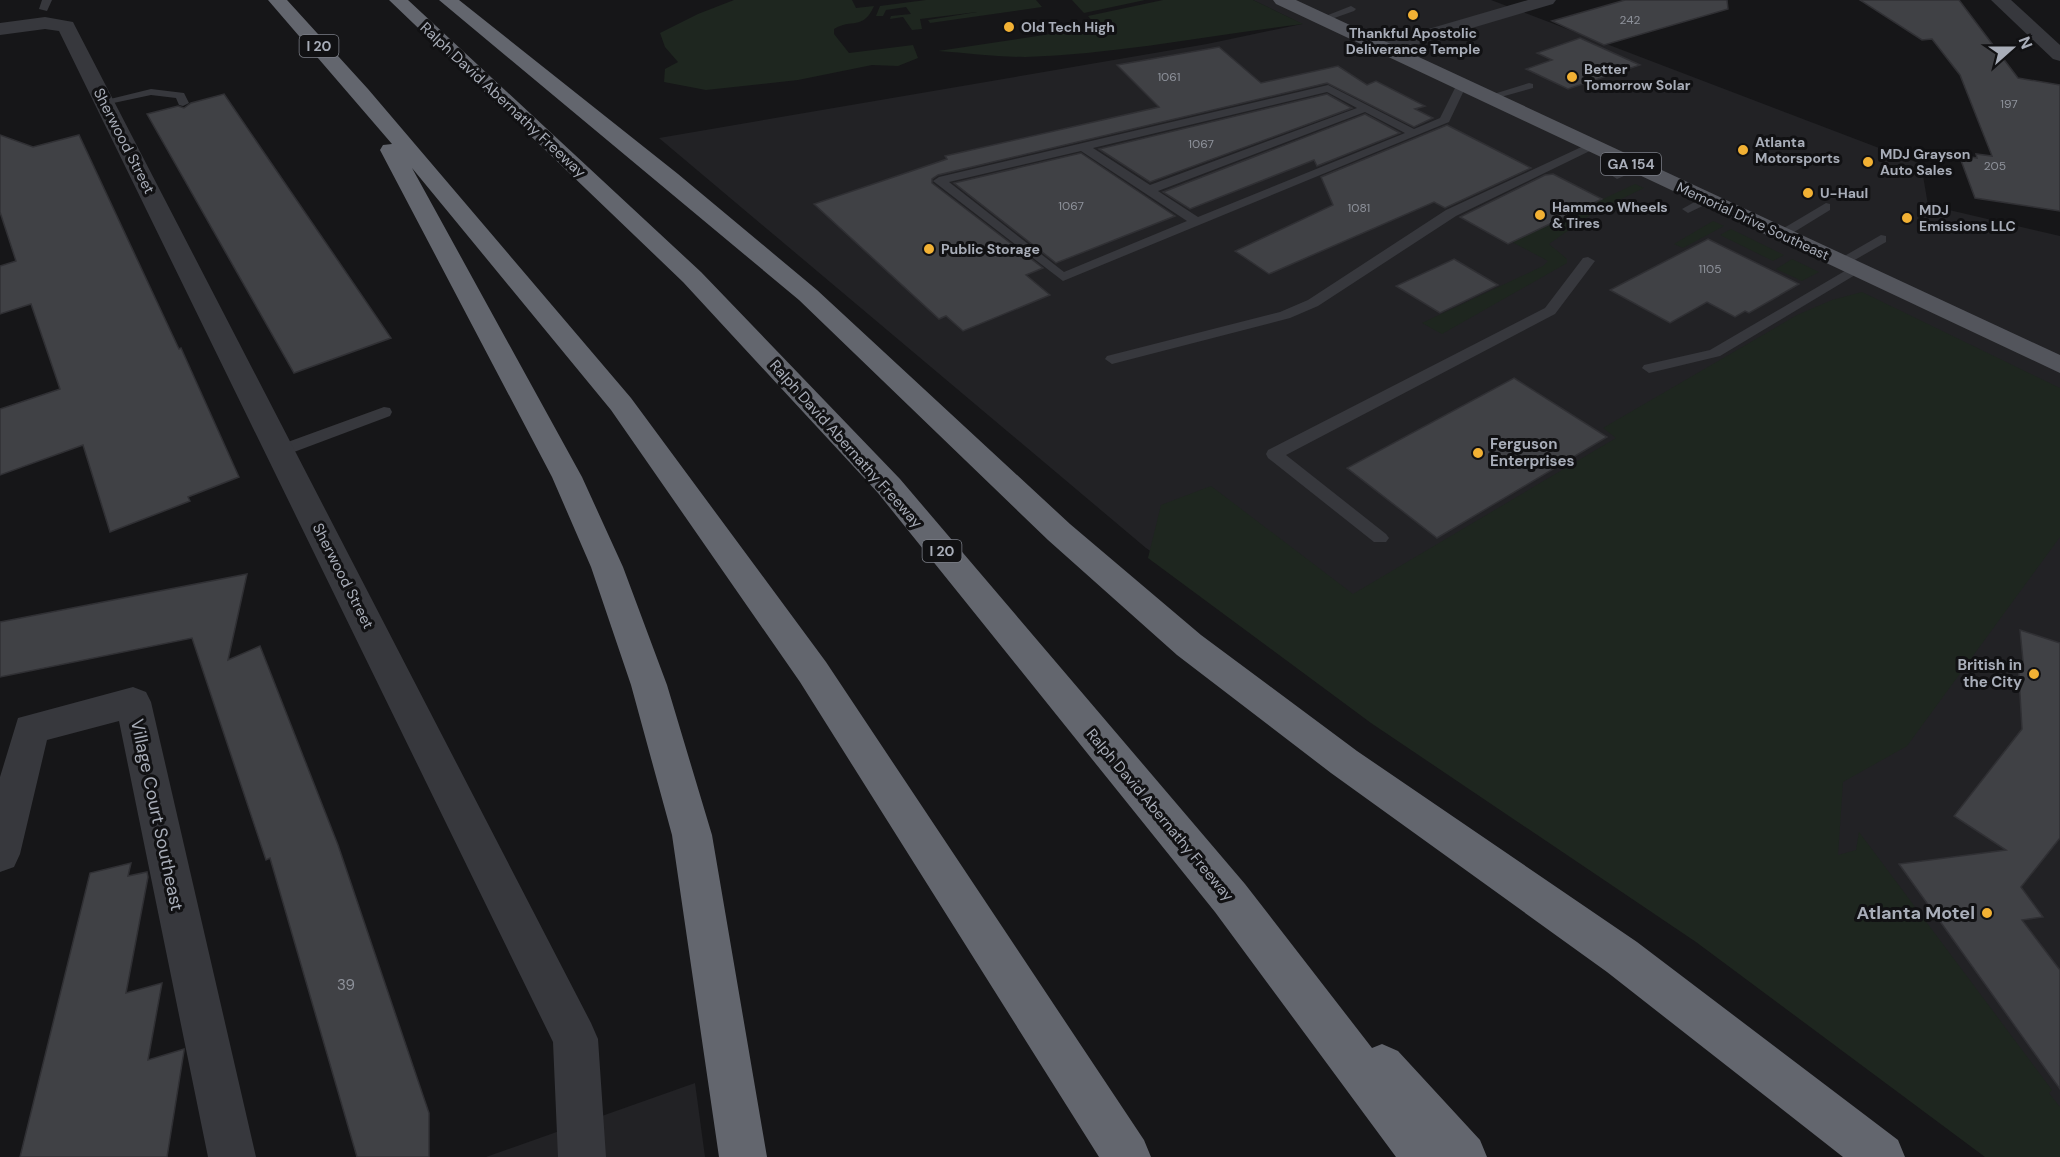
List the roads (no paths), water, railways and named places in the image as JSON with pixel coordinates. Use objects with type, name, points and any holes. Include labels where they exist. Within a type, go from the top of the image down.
[{"type":"highway","name":"I 20","points":[[277,0],[361,93],[621,404],[820,682],[1121,1150]]},
{"type":"highway","name":"Ralph David Abernathy Freeway","points":[[398,0],[692,277],[889,486],[1230,898],[1426,1157]]},
{"type":"highway","points":[[448,0],[670,179],[808,295],[1082,554],[1188,645],[1344,762],[1622,957],[1881,1157]]},
{"type":"highway","points":[[361,93],[567,477],[608,567],[649,685],[692,835],[743,1157]]},
{"type":"highway","points":[[1230,898],[1463,1157]]},
{"type":"main road","name":"Memorial Drive Southeast","points":[[1282,0],[1327,9],[1384,48],[1594,146],[1627,171],[1698,204],[1781,234],[2060,365]]},
{"type":"street","points":[[1384,48],[1547,0]]},
{"type":"street","points":[[2000,0],[2060,56]]},
{"type":"street","points":[[0,29],[45,11]]},
{"type":"street","name":"Sherwood Street","points":[[45,11],[66,26],[576,1039],[582,1157]]},
{"type":"street","name":"Village Court Southeast","points":[[0,854],[31,729],[133,702],[232,1157]]},
{"type":"lane","points":[[1414,133],[1328,88],[939,181],[1062,277],[1197,222],[1414,133],[1445,120],[1462,84]]},
{"type":"lane","points":[[1490,97],[1529,86]]},
{"type":"lane","points":[[104,102],[151,92],[164,92],[180,95],[183,103]]},
{"type":"lane","points":[[1149,190],[1366,108]]},
{"type":"lane","points":[[1112,359],[1285,315],[1313,303],[1451,213],[1594,146]]},
{"type":"lane","points":[[1084,147],[1197,222]]},
{"type":"lane","points":[[1781,234],[1826,207]]},
{"type":"lane","points":[[1649,368],[1715,353],[1848,265],[1881,240]]},
{"type":"lane","points":[[1380,538],[1274,454],[1550,311],[1588,261]]},
{"type":"lane","points":[[280,451],[384,412]]},
{"type":"place","name":"Thankful Apostolic Deliverance Temple","points":[[1413,15]]},
{"type":"place","name":"Old Tech High","points":[[1009,27]]},
{"type":"place","name":"Better Tomorrow Solar","points":[[1572,77]]},
{"type":"place","name":"Atlanta Motorsports","points":[[1743,150]]},
{"type":"place","name":"MDJ Grayson Auto Sales","points":[[1868,162]]},
{"type":"place","name":"U-Haul","points":[[1808,193]]},
{"type":"place","name":"Hammco Wheels & Tires","points":[[1540,215]]},
{"type":"place","name":"MDJ Emissions LLC","points":[[1907,218]]},
{"type":"place","name":"Public Storage","points":[[929,249]]},
{"type":"place","name":"Ferguson Enterprises","points":[[1478,453]]},
{"type":"place","name":"British in the City","points":[[2034,674]]},
{"type":"place","name":"Atlanta Motel","points":[[1987,913]]}]
